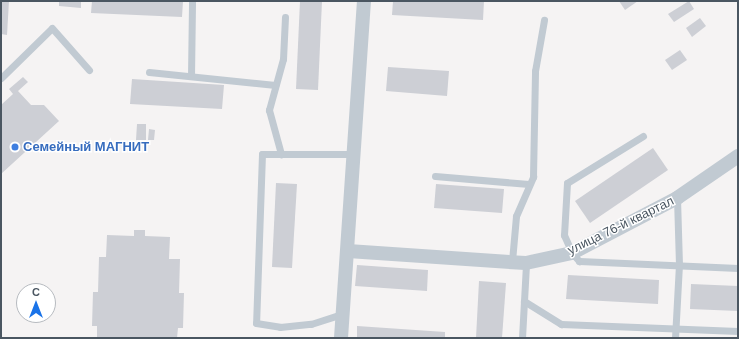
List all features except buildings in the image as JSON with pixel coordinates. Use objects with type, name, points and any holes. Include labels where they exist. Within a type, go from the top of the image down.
[{"type":"street","points":[[341,338],[364,1]]},
{"type":"street","name":"улица 76-й квартал","points":[[348,251],[526,263],[572,253],[678,198],[738,156]]},
{"type":"lane","points":[[191,76],[192,1]]},
{"type":"lane","points":[[281,154],[269,110],[283,59],[285,17]]},
{"type":"lane","points":[[512,261],[516,216],[529,184],[533,178],[535,71],[544,20]]},
{"type":"lane","points":[[1,78],[52,28],[89,70]]},
{"type":"lane","points":[[149,72],[275,85]]},
{"type":"lane","points":[[643,136],[567,183],[564,235],[572,253],[579,261],[738,268]]},
{"type":"lane","points":[[342,314],[311,324],[280,327],[256,323],[262,154],[354,154]]},
{"type":"lane","points":[[435,176],[529,184]]},
{"type":"lane","points":[[675,338],[679,265],[678,198]]},
{"type":"lane","points":[[522,338],[526,263]]},
{"type":"lane","points":[[524,301],[561,324],[738,332]]},
{"type":"place","name":"Семейный МАГНИТ","points":[[15,147]]}]
